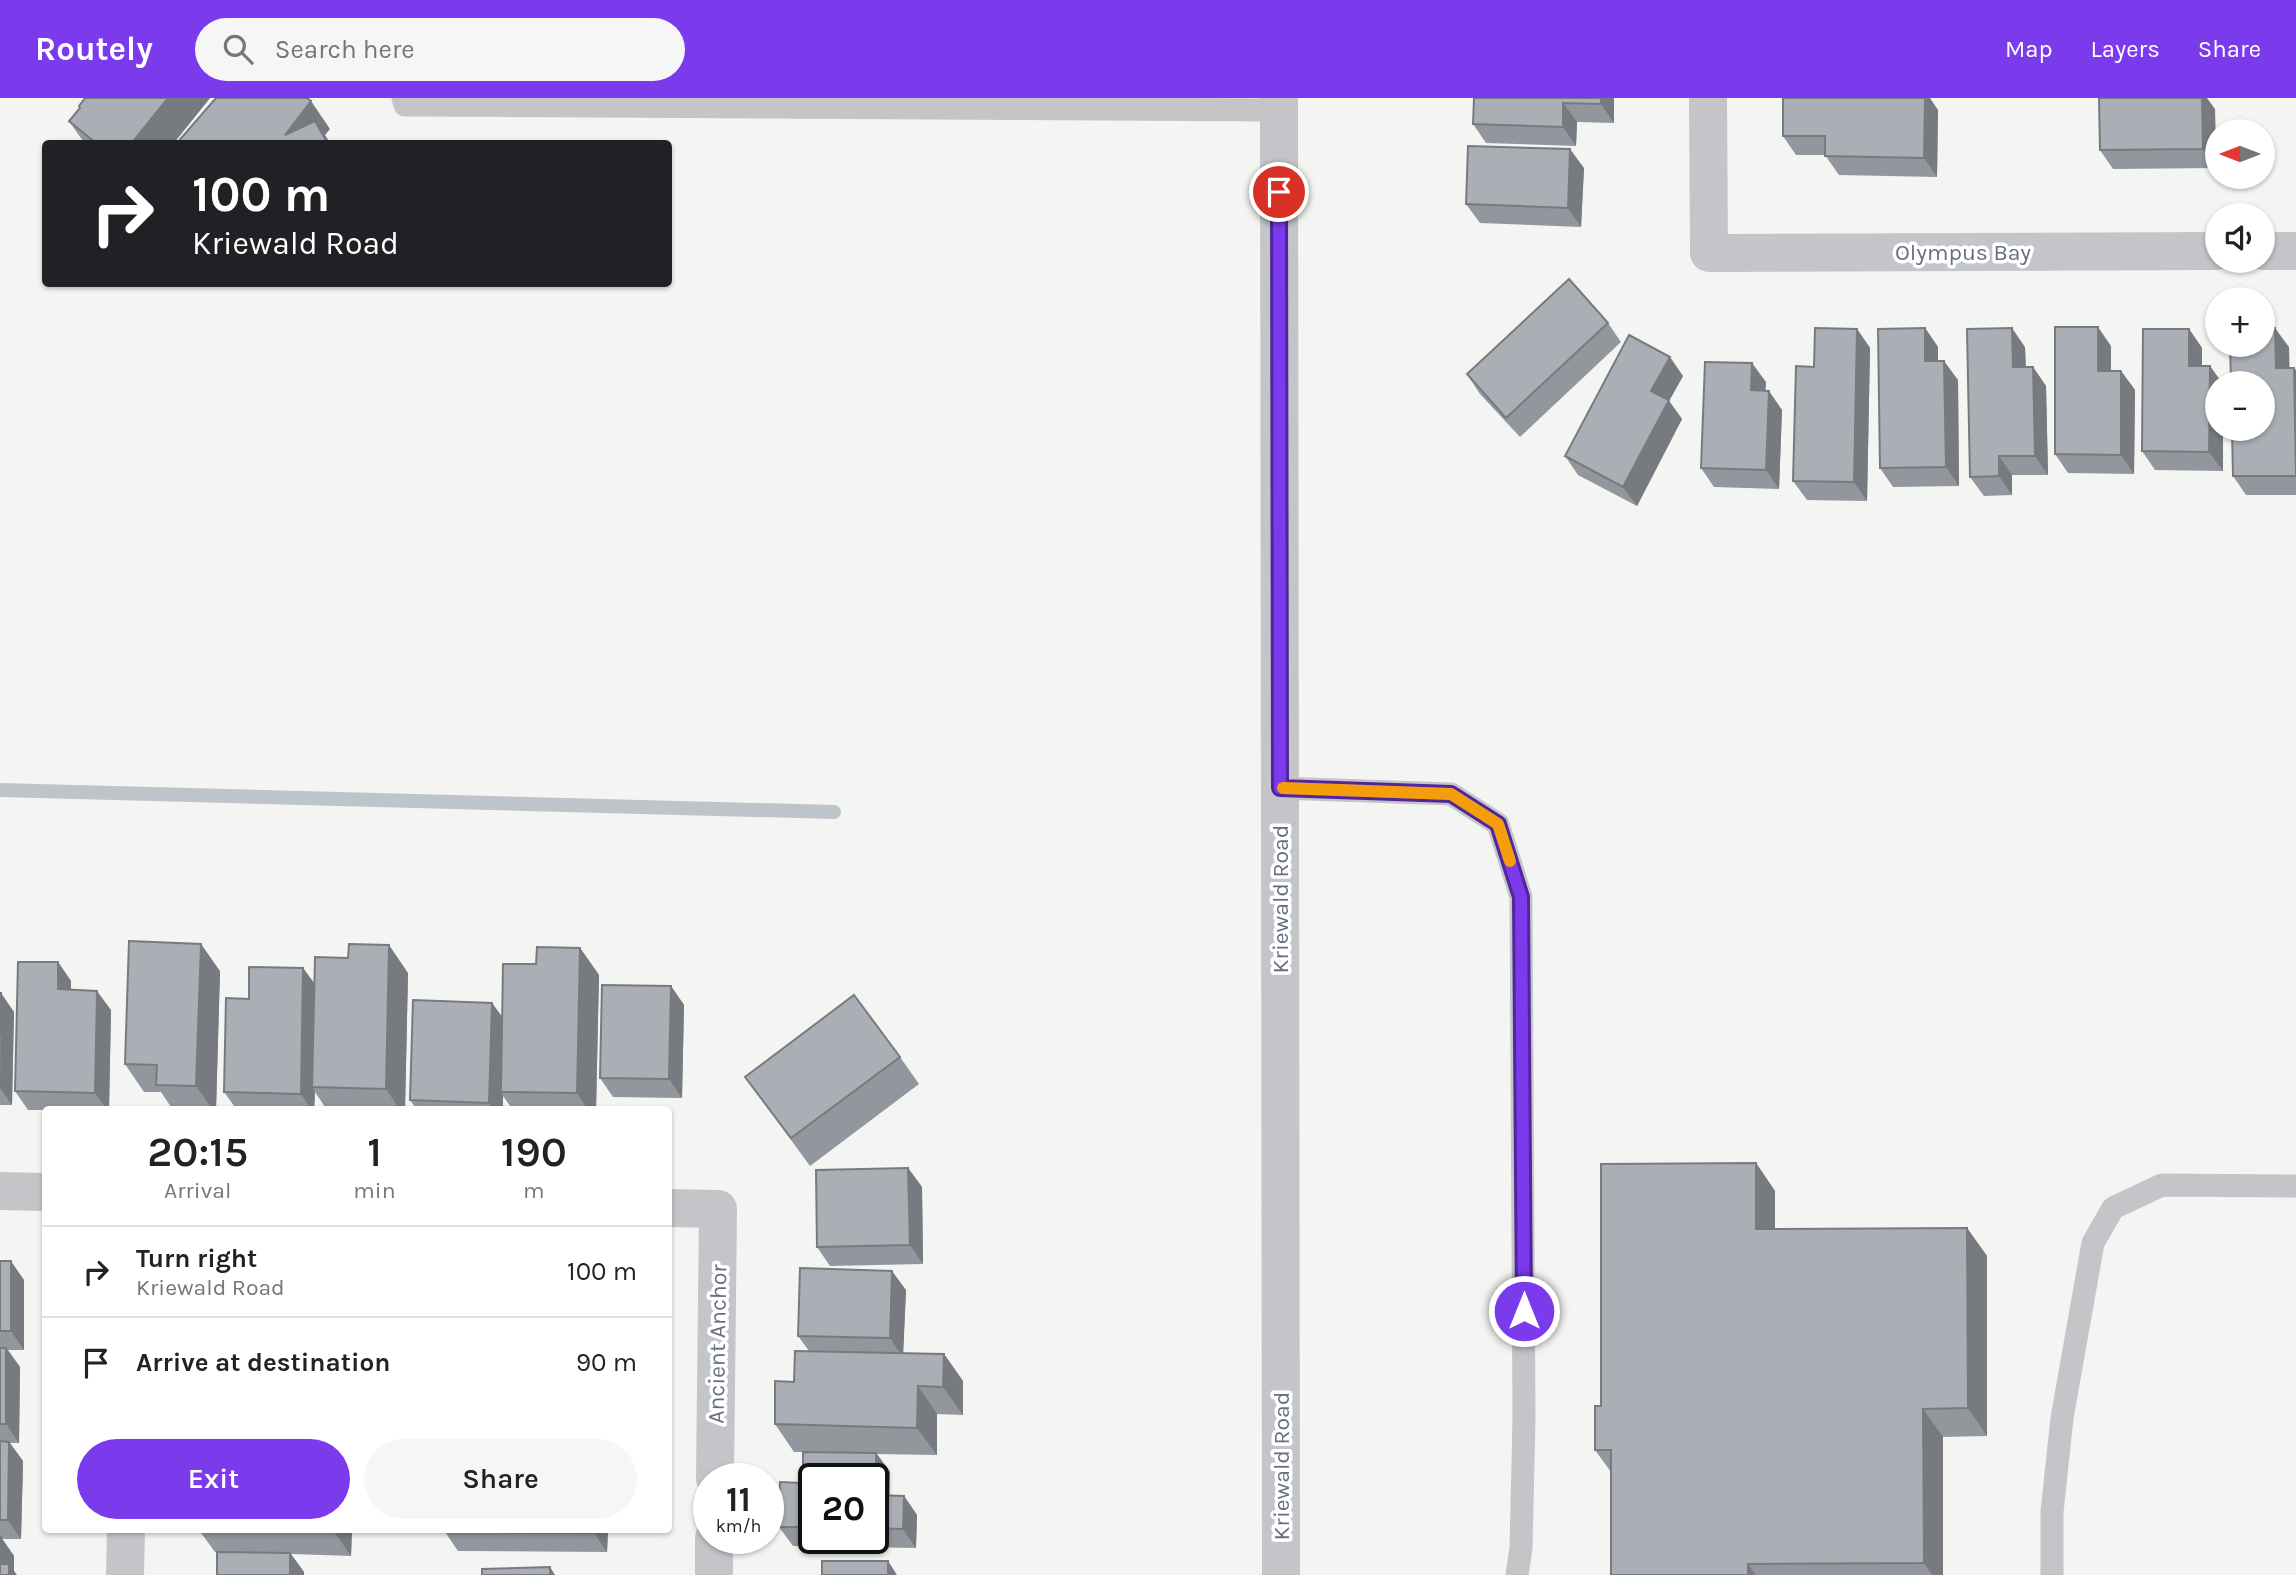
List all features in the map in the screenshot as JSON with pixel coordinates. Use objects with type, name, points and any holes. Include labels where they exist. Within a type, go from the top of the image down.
[{"type":"street","name":"Olympus Bay","points":[[1709,98],[1709,253],[2205,251]]},
{"type":"street","name":"Kriewald Road","points":[[1279,104],[1281,1575]]},
{"type":"street","points":[[2275,251],[2296,251]]},
{"type":"street","points":[[0,1191],[42,1192]]},
{"type":"street","name":"Ancient Anchor","points":[[672,1208],[718,1209],[715,1463]]},
{"type":"street","points":[[125,1533],[125,1575]]},
{"type":"street","points":[[714,1554],[714,1575]]},
{"type":"lane","points":[[403,98],[405,105],[1279,104]]},
{"type":"lane","points":[[1280,788],[1451,794],[1498,824],[1521,897],[1524,1419],[1521,1548],[1517,1575]]},
{"type":"lane","points":[[2052,1575],[2052,1512],[2062,1418],[2093,1243],[2113,1208],[2162,1185],[2296,1186]]},
{"type":"building","points":[[85,98],[168,98],[134,140],[92,140],[69,121]]},
{"type":"building","points":[[216,98],[307,98],[311,101],[285,135],[315,121],[326,140],[179,140]]},
{"type":"building","points":[[1474,98],[1601,98],[1601,104],[1563,103],[1563,127],[1473,124]]},
{"type":"building","points":[[1783,98],[1925,98],[1924,158],[1825,156],[1825,136],[1783,136]]},
{"type":"building","points":[[2099,98],[2202,98],[2203,149],[2100,150]]},
{"type":"building","points":[[1468,146],[1570,149],[1568,208],[1466,204]]},
{"type":"building","points":[[1569,279],[1608,323],[1506,418],[1467,374]]},
{"type":"building","points":[[2055,327],[2098,327],[2098,371],[2121,371],[2121,455],[2055,454]]},
{"type":"building","points":[[1815,328],[1857,329],[1854,482],[1793,481],[1796,366],[1814,367]]},
{"type":"building","points":[[1925,328],[1925,361],[1944,361],[1946,467],[1880,468],[1878,329]]},
{"type":"building","points":[[2012,328],[2013,367],[2033,367],[2035,456],[1999,456],[1999,476],[1970,477],[1967,329]]},
{"type":"building","points":[[2275,328],[2276,368],[2294,368],[2296,476],[2233,476],[2232,441],[2275,441],[2275,371],[2231,371],[2230,357],[2275,357]]},
{"type":"building","points":[[2143,329],[2189,329],[2189,366],[2210,366],[2210,371],[2205,371],[2205,441],[2209,441],[2209,452],[2142,451]]},
{"type":"building","points":[[1629,335],[1670,357],[1651,391],[1669,400],[1623,487],[1565,456]]},
{"type":"building","points":[[1705,362],[1752,363],[1751,390],[1769,391],[1766,470],[1701,468]]},
{"type":"building","points":[[129,941],[201,944],[196,1086],[156,1085],[157,1065],[125,1064]]},
{"type":"building","points":[[349,944],[389,945],[386,1089],[312,1087],[315,957],[348,958]]},
{"type":"building","points":[[537,947],[580,948],[577,1093],[501,1092],[503,964],[536,964]]},
{"type":"building","points":[[18,962],[58,962],[58,989],[97,991],[95,1093],[15,1091]]},
{"type":"building","points":[[249,967],[303,968],[301,1094],[224,1092],[226,998],[249,999]]},
{"type":"building","points":[[602,985],[671,986],[669,1079],[600,1078]]},
{"type":"building","points":[[854,995],[900,1057],[791,1138],[745,1077]]},
{"type":"building","points":[[413,1000],[492,1003],[489,1103],[410,1100]]},
{"type":"building","points":[[1756,1163],[1756,1229],[1967,1228],[1968,1408],[1923,1409],[1924,1563],[1748,1564],[1748,1575],[1611,1575],[1611,1450],[1595,1450],[1595,1406],[1601,1406],[1601,1164]]},
{"type":"building","points":[[908,1168],[910,1245],[817,1247],[816,1170]]},
{"type":"building","points":[[0,1261],[11,1261],[11,1331],[0,1331]]},
{"type":"building","points":[[800,1268],[892,1271],[890,1338],[798,1336]]},
{"type":"building","points":[[0,1348],[6,1348],[6,1424],[0,1424]]},
{"type":"building","points":[[795,1351],[944,1354],[943,1387],[918,1386],[917,1428],[775,1424],[775,1381],[794,1382]]},
{"type":"building","points":[[0,1441],[9,1442],[8,1520],[0,1520]]},
{"type":"building","points":[[803,1452],[876,1453],[876,1463],[803,1463]]},
{"type":"building","points":[[784,1482],[798,1483],[798,1527],[784,1527]]},
{"type":"building","points":[[889,1495],[904,1496],[903,1529],[889,1529]]},
{"type":"building","points":[[0,1537],[1,1564],[9,1564],[9,1575],[0,1575]]},
{"type":"building","points":[[217,1552],[290,1553],[290,1575],[217,1575]]},
{"type":"building","points":[[822,1561],[888,1561],[888,1575],[822,1575]]},
{"type":"building","points":[[550,1567],[550,1575],[482,1575],[482,1569]]},
{"type":"waterway","points":[[0,790],[834,812]]},
{"type":"slow traffic","points":[[1283,788],[1451,794],[1498,824],[1510,861]]},
{"type":"route","points":[[1279,192],[1280,788],[1451,794],[1498,824],[1521,897],[1524,1311]]}]
